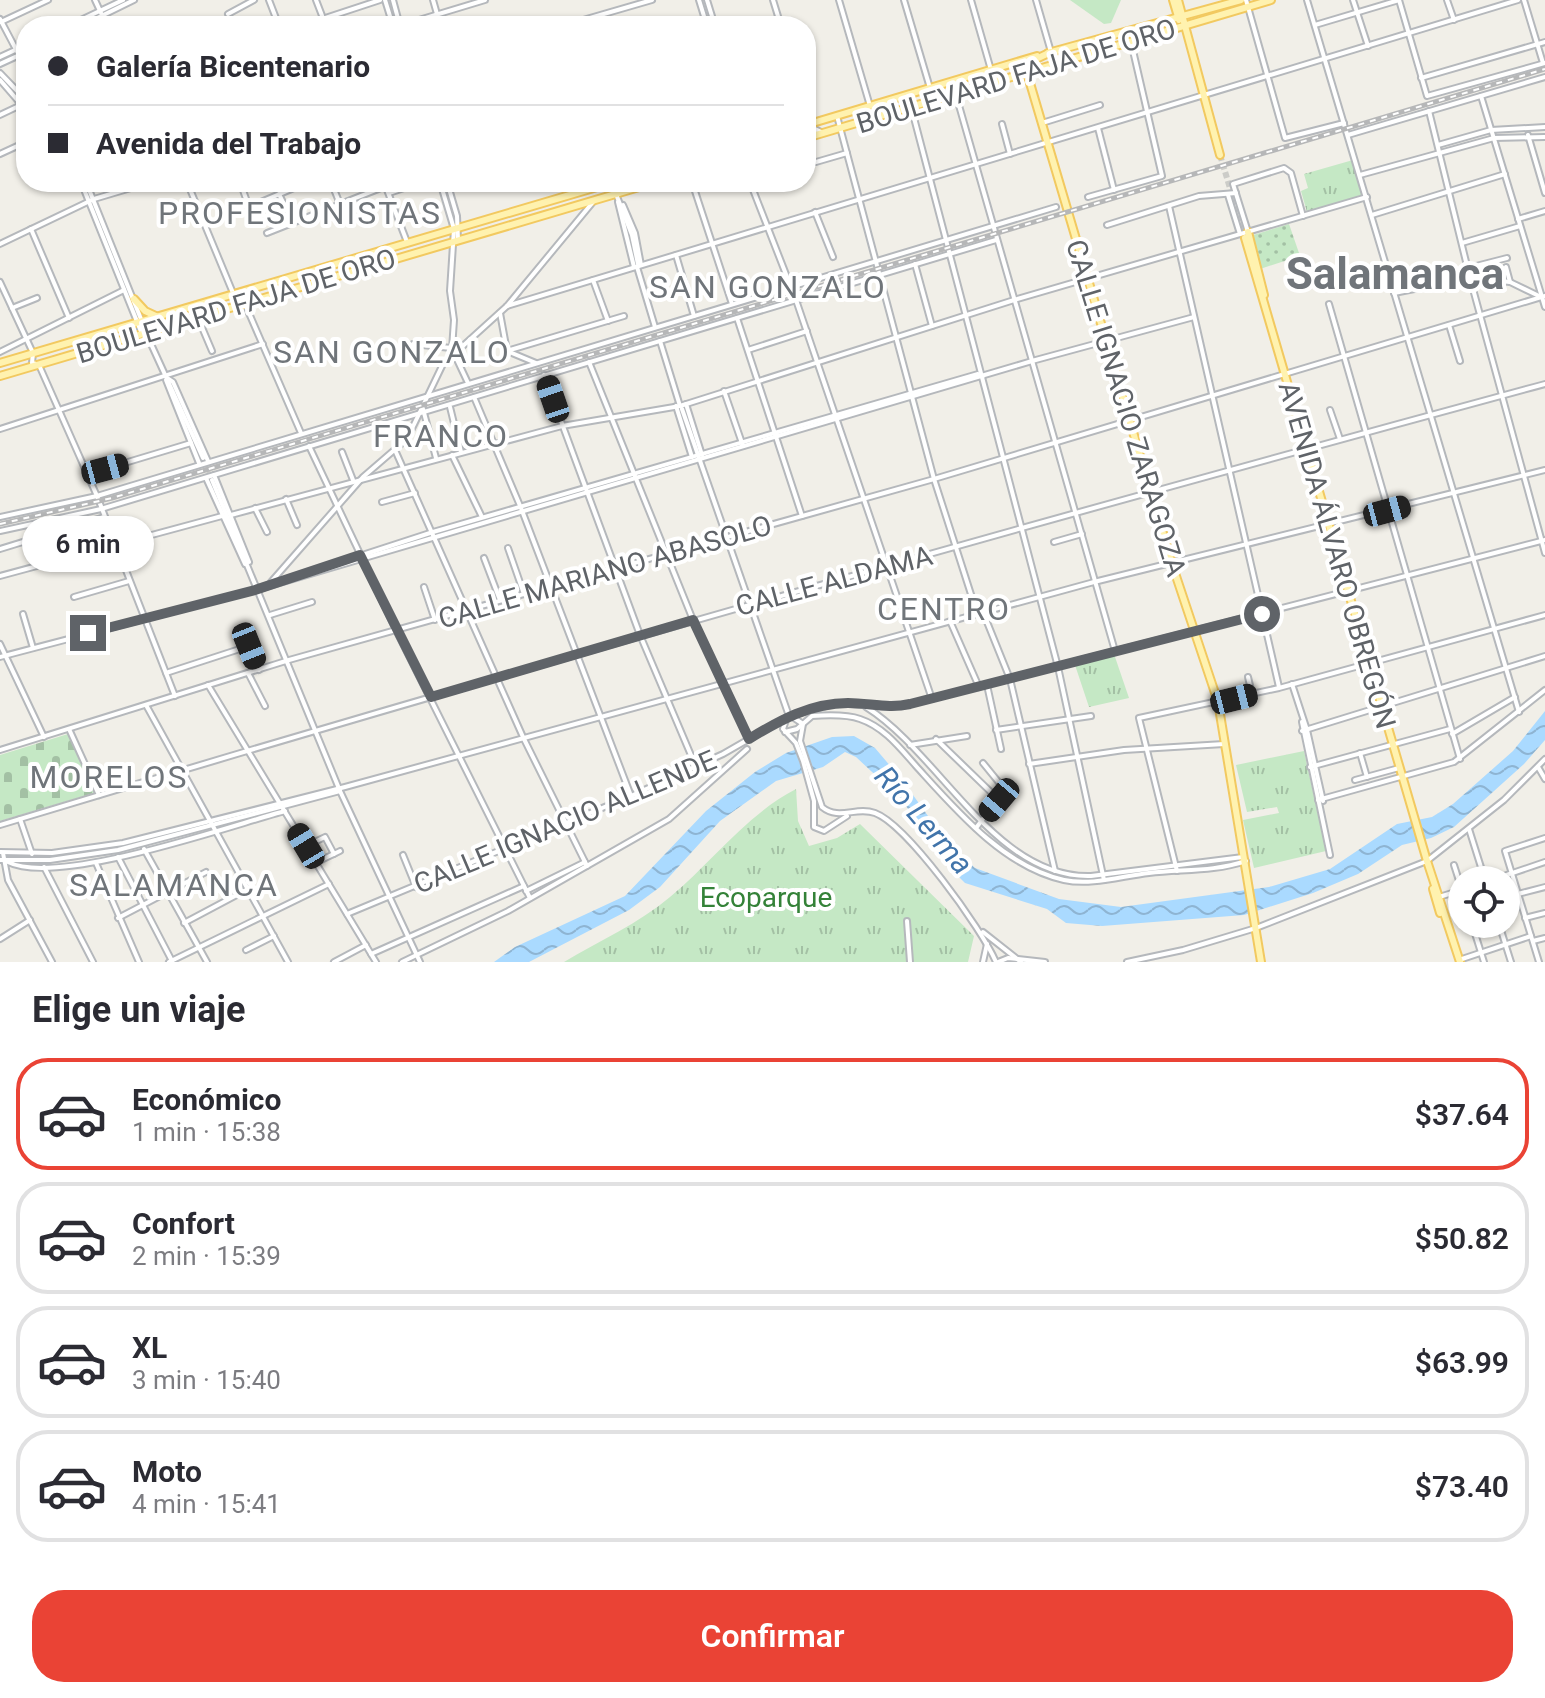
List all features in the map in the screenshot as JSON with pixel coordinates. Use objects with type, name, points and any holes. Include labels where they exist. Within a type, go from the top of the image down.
[{"type":"main road","points":[[1175,0],[1220,155]]},
{"type":"main road","name":"BOULEVARD FAJA DE ORO","points":[[816,122],[1051,52],[1240,2],[1271,0]]},
{"type":"main road","name":"BOULEVARD FAJA DE ORO","points":[[816,135],[1182,27],[1240,2]]},
{"type":"main road","points":[[1027,73],[1036,59],[1051,52]]},
{"type":"main road","name":"CALLE IGNACIO ZARAGOZA","points":[[1027,73],[1172,564],[1218,702],[1261,962]]},
{"type":"main road","name":"BOULEVARD FAJA DE ORO","points":[[0,363],[141,324],[578,192]]},
{"type":"main road","points":[[578,192],[594,200]]},
{"type":"main road","points":[[617,192],[618,197]]},
{"type":"main road","name":"BOULEVARD FAJA DE ORO","points":[[0,376],[346,273],[456,244],[594,200],[631,192]]},
{"type":"main road","name":"AVENIDA ÁLVARO OBREGÓN","points":[[1244,235],[1458,961]]},
{"type":"main road","points":[[343,262],[346,273]]},
{"type":"main road","points":[[134,299],[145,311],[160,318]]},
{"type":"main road","name":"AVENIDA ÁLVARO OBREGÓN","points":[[1430,872],[1458,961]]},
{"type":"street","points":[[16,51],[1,21],[48,0]]},
{"type":"street","points":[[95,0],[101,13]]},
{"type":"street","points":[[96,16],[123,0]]},
{"type":"street","points":[[93,16],[134,0]]},
{"type":"street","points":[[228,14],[254,0]]},
{"type":"street","points":[[330,16],[382,0]]},
{"type":"street","points":[[433,0],[437,14]]},
{"type":"street","points":[[431,16],[485,0]]},
{"type":"street","points":[[597,16],[652,0]]},
{"type":"street","points":[[839,0],[870,106]]},
{"type":"street","points":[[904,0],[930,88]]},
{"type":"street","points":[[971,0],[991,70],[987,84]]},
{"type":"street","points":[[1036,0],[1051,52]]},
{"type":"street","points":[[1307,0],[1519,712]]},
{"type":"street","points":[[1353,0],[1368,46]]},
{"type":"street","points":[[507,306],[1408,33],[1521,0],[1544,63],[1427,96],[1421,78],[1408,33],[1399,0],[1315,25]]},
{"type":"street","points":[[1447,0],[1454,20]]},
{"type":"street","points":[[1240,2],[1285,138],[1344,123]]},
{"type":"street","points":[[1088,197],[1162,176],[1131,42]]},
{"type":"street","points":[[1421,78],[1545,42]]},
{"type":"street","points":[[0,73],[16,90]]},
{"type":"street","points":[[1348,135],[1545,77]]},
{"type":"street","points":[[0,80],[16,99]]},
{"type":"street","points":[[952,81],[1115,651]]},
{"type":"street","points":[[908,95],[1041,597],[1103,877]]},
{"type":"street","points":[[1481,96],[1545,307]]},
{"type":"street","points":[[1042,123],[1100,105]]},
{"type":"street","points":[[1429,111],[1470,278],[1545,553]]},
{"type":"street","points":[[837,116],[934,479],[977,613]]},
{"type":"street","points":[[1002,124],[1010,154]]},
{"type":"street","points":[[1438,145],[1491,130],[1545,127]]},
{"type":"street","points":[[1098,128],[1114,190]]},
{"type":"street","points":[[816,131],[825,132]]},
{"type":"street","points":[[1528,135],[1545,193]]},
{"type":"street","points":[[1360,175],[1494,138],[1545,137]]},
{"type":"street","points":[[816,162],[847,153]]},
{"type":"street","points":[[1244,235],[1233,184],[1289,168],[1303,216]]},
{"type":"street","points":[[1372,215],[1505,174]]},
{"type":"street","points":[[88,192],[134,299],[141,324]]},
{"type":"street","points":[[0,244],[92,200],[118,192]]},
{"type":"street","points":[[191,192],[234,295]]},
{"type":"street","points":[[243,192],[249,207],[284,192]]},
{"type":"street","points":[[335,192],[340,204]]},
{"type":"street","points":[[267,233],[367,192]]},
{"type":"street","points":[[392,192],[389,193],[407,242]]},
{"type":"street","points":[[443,192],[456,228]]},
{"type":"street","points":[[449,192],[456,228],[450,291],[454,320],[453,351],[468,383]]},
{"type":"street","points":[[695,192],[732,304]]},
{"type":"street","points":[[754,192],[807,331],[932,699]]},
{"type":"street","points":[[1107,225],[1208,194],[1236,193]]},
{"type":"street","points":[[279,194],[293,223]]},
{"type":"street","points":[[1228,195],[1244,235]]},
{"type":"street","points":[[618,197],[655,327]]},
{"type":"street","points":[[231,515],[363,477],[562,426],[681,406],[1014,300],[1367,197]]},
{"type":"street","points":[[92,200],[124,290],[203,461]]},
{"type":"street","points":[[270,584],[363,477],[411,434],[438,370],[453,351],[507,306],[594,200]]},
{"type":"street","points":[[1169,206],[1279,688]]},
{"type":"street","points":[[0,517],[97,496],[203,461],[1056,207]]},
{"type":"street","points":[[1518,219],[1545,211]]},
{"type":"street","points":[[815,212],[833,257]]},
{"type":"street","points":[[1462,243],[1520,226]]},
{"type":"street","points":[[31,229],[69,318]]},
{"type":"street","points":[[0,531],[101,509],[213,478],[423,411],[996,240]]},
{"type":"street","points":[[676,255],[694,316]]},
{"type":"street","points":[[1468,268],[1507,258]]},
{"type":"street","points":[[915,264],[932,326]]},
{"type":"street","points":[[1506,267],[1510,282]]},
{"type":"street","points":[[1394,293],[1470,278],[1510,282],[1532,296],[1544,297]]},
{"type":"street","points":[[593,280],[608,321]]},
{"type":"street","points":[[0,282],[33,353],[42,355],[39,365],[88,474],[175,696]]},
{"type":"street","points":[[0,352],[124,290]]},
{"type":"street","name":"CALLE MARIANO ABASOLO","points":[[0,750],[289,660],[934,479],[1544,297]]},
{"type":"street","points":[[12,308],[37,298]]},
{"type":"street","points":[[245,304],[301,433]]},
{"type":"street","points":[[1329,304],[1404,576],[1460,759]]},
{"type":"street","points":[[500,313],[507,351]]},
{"type":"street","points":[[507,351],[624,316]]},
{"type":"street","points":[[3,656],[363,561],[913,395],[1194,317]]},
{"type":"street","points":[[198,318],[212,351]]},
{"type":"street","points":[[737,318],[802,516]]},
{"type":"street","points":[[1449,325],[1460,361]]},
{"type":"street","points":[[748,350],[807,331]]},
{"type":"street","points":[[660,341],[789,716],[803,724]]},
{"type":"street","points":[[0,429],[263,344]]},
{"type":"street","points":[[413,344],[453,351]]},
{"type":"street","points":[[507,351],[536,363]]},
{"type":"street","points":[[521,358],[522,367]]},
{"type":"street","points":[[589,362],[693,620],[749,739]]},
{"type":"street","points":[[544,375],[640,635],[696,767]]},
{"type":"street","points":[[166,377],[166,385],[191,443],[203,461]]},
{"type":"street","name":"CALLE ALDAMA","points":[[0,825],[751,603],[885,568],[1229,468],[1545,384]]},
{"type":"street","points":[[724,391],[743,446]]},
{"type":"street","points":[[474,397],[522,511],[631,796]]},
{"type":"street","points":[[681,406],[699,459]]},
{"type":"street","points":[[450,407],[461,452]]},
{"type":"street","points":[[1330,410],[1340,439]]},
{"type":"street","points":[[423,411],[437,458]]},
{"type":"street","points":[[88,474],[191,443]]},
{"type":"street","points":[[309,446],[397,632],[530,898]]},
{"type":"street","points":[[395,450],[523,737],[586,864]]},
{"type":"street","points":[[342,452],[353,480]]},
{"type":"street","points":[[452,455],[482,518]]},
{"type":"street","points":[[4,861],[18,866],[44,867],[118,857],[142,844],[772,668],[1094,582],[1545,470]]},
{"type":"street","points":[[206,478],[260,590],[341,788],[420,962]]},
{"type":"street","points":[[213,478],[231,515],[251,572]]},
{"type":"street","points":[[213,478],[251,572]]},
{"type":"street","points":[[382,502],[415,493]]},
{"type":"street","points":[[286,499],[297,525]]},
{"type":"street","points":[[255,508],[267,532]]},
{"type":"street","points":[[260,590],[270,584],[433,532],[522,511]]},
{"type":"street","points":[[0,576],[222,516]]},
{"type":"street","points":[[0,549],[104,517]]},
{"type":"street","points":[[1054,542],[1082,534]]},
{"type":"street","name":"CALLE IGNACIO ALLENDE","points":[[347,914],[507,850],[696,767],[789,716],[820,707],[860,703],[890,707],[932,699],[1543,540]]},
{"type":"street","points":[[508,548],[524,594]]},
{"type":"street","points":[[484,558],[500,600]]},
{"type":"street","points":[[74,597],[129,581]]},
{"type":"street","points":[[424,587],[435,620]]},
{"type":"street","points":[[270,615],[312,602]]},
{"type":"street","points":[[983,612],[1010,679],[1056,875]]},
{"type":"street","points":[[23,614],[33,648]]},
{"type":"street","points":[[1177,871],[1139,718],[1279,688],[1545,615]]},
{"type":"street","points":[[950,621],[979,687]]},
{"type":"street","points":[[0,644],[3,656],[44,737]]},
{"type":"street","points":[[166,673],[249,646],[259,670]]},
{"type":"street","points":[[1305,730],[1382,709],[1545,656]]},
{"type":"street","points":[[248,673],[265,706]]},
{"type":"street","points":[[1248,677],[1252,694]]},
{"type":"street","points":[[1292,684],[1305,730],[1330,855]]},
{"type":"street","points":[[208,685],[376,962]]},
{"type":"street","points":[[987,685],[1001,749]]},
{"type":"street","points":[[1321,802],[1460,759],[1545,690]]},
{"type":"street","points":[[1313,767],[1451,731],[1515,697]]},
{"type":"street","points":[[860,703],[886,722],[982,820],[1031,863],[1056,875]]},
{"type":"street","points":[[146,705],[288,962]]},
{"type":"street","points":[[820,707],[803,724],[798,742],[817,804],[814,827],[820,831],[854,812]]},
{"type":"street","points":[[789,716],[783,723],[785,732],[798,742]]},
{"type":"street","points":[[808,717],[849,716],[873,725],[893,741],[976,828],[1030,869],[1079,882],[1176,863],[1245,859]]},
{"type":"street","points":[[996,730],[1091,716]]},
{"type":"street","points":[[785,732],[803,724]]},
{"type":"street","points":[[69,729],[99,795]]},
{"type":"street","points":[[909,745],[967,736]]},
{"type":"street","points":[[936,739],[999,800]]},
{"type":"street","points":[[1029,764],[1147,747],[1224,744]]},
{"type":"street","points":[[402,962],[530,898],[669,819],[747,749]]},
{"type":"street","points":[[1360,753],[1367,777]]},
{"type":"street","points":[[1127,962],[1160,959],[1426,859],[1468,828],[1545,759]]},
{"type":"street","points":[[976,828],[1005,790],[983,763]]},
{"type":"street","points":[[1355,780],[1399,767]]},
{"type":"street","points":[[1538,767],[1544,776]]},
{"type":"street","points":[[817,804],[836,814],[875,813],[891,824],[981,931],[997,962],[1008,958],[1020,962],[1045,962]]},
{"type":"street","points":[[4,861],[93,852],[172,839],[282,806]]},
{"type":"street","points":[[813,818],[829,812]]},
{"type":"street","points":[[836,814],[837,821]]},
{"type":"street","points":[[20,819],[32,854]]},
{"type":"street","points":[[1468,828],[1480,866]]},
{"type":"street","points":[[306,846],[325,837],[334,854]]},
{"type":"street","points":[[1510,866],[1505,851],[1545,838]]},
{"type":"street","points":[[142,844],[207,962]]},
{"type":"street","points":[[316,862],[340,851]]},
{"type":"street","points":[[52,962],[8,880],[1,853],[93,852]]},
{"type":"street","points":[[93,852],[139,962]]},
{"type":"street","points":[[403,855],[416,887]]},
{"type":"street","points":[[118,857],[170,961],[329,884]]},
{"type":"street","points":[[1103,877],[1212,870],[1245,859]]},
{"type":"street","points":[[1520,871],[1545,862]]},
{"type":"street","points":[[371,954],[586,864]]},
{"type":"street","points":[[44,867],[93,962]]},
{"type":"street","points":[[118,918],[206,872]]},
{"type":"street","points":[[1520,893],[1545,887]]},
{"type":"street","points":[[184,923],[248,889]]},
{"type":"street","points":[[1439,897],[1448,894]]},
{"type":"street","points":[[1520,901],[1539,962]]},
{"type":"street","points":[[1525,918],[1545,913]]},
{"type":"street","points":[[0,939],[30,920]]},
{"type":"street","points":[[907,921],[910,962]]},
{"type":"street","points":[[981,931],[1020,962]]},
{"type":"street","points":[[246,950],[274,936]]},
{"type":"street","points":[[1476,938],[1484,962]]},
{"type":"street","points":[[1503,938],[1511,962]]},
{"type":"street","points":[[1458,961],[1505,943],[1545,938]]},
{"type":"street","points":[[983,962],[987,941]]},
{"type":"street","points":[[334,962],[366,945]]},
{"type":"green space","points":[[1070,0],[1121,0],[1111,23],[1104,24]]},
{"type":"green space","points":[[1353,160],[1364,195],[1307,212],[1301,191],[1308,188],[1304,174]]},
{"type":"green space","points":[[1289,224],[1300,256],[1260,269],[1250,236]]},
{"type":"green space","points":[[1114,654],[1129,698],[1089,707],[1075,665]]},
{"type":"green space","points":[[68,734],[94,793],[0,821],[0,755]]},
{"type":"green space","points":[[1304,751],[1326,851],[1254,868],[1243,820],[1279,813],[1277,807],[1247,812],[1236,765]]},
{"type":"green space","name":"Ecoparque","points":[[796,789],[798,821],[809,846],[837,838],[860,824],[974,936],[968,962],[564,962],[658,907],[745,825]]},
{"type":"water","name":"Río Lerma","points":[[1545,711],[1545,740],[1524,764],[1454,827],[1431,838],[1402,845],[1358,874],[1313,893],[1244,915],[1102,926],[1066,923],[1047,909],[965,883],[949,867],[901,799],[856,757],[845,752],[823,767],[776,781],[720,821],[660,887],[629,910],[529,962],[494,962],[515,947],[625,896],[706,811],[755,772],[786,753],[832,737],[854,736],[875,748],[943,837],[975,868],[1059,899],[1121,907],[1269,887],[1330,869],[1397,824],[1432,817],[1453,804],[1513,751]]},
{"type":"tunnel","points":[[1220,155],[1245,238]]},
{"type":"tunnel","points":[[203,458],[211,478]]},
{"type":"railway","points":[[0,524],[112,498],[1545,69]]},
{"type":"district","name":"PROFESIONISTAS","points":[[300,213]]},
{"type":"district","name":"Salamanca","points":[[1395,274]]},
{"type":"district","name":"SAN GONZALO","points":[[768,287]]},
{"type":"district","name":"SAN GONZALO","points":[[392,352]]},
{"type":"district","name":"FRANCO","points":[[441,436]]},
{"type":"district","name":"CENTRO","points":[[944,609]]},
{"type":"district","name":"MORELOS","points":[[109,777]]},
{"type":"district","name":"SALAMANCA","points":[[174,885]]},
{"type":"route","points":[[88,633],[255,590],[360,555],[431,697],[693,620],[749,739],[798,712],[845,703],[880,707],[910,704],[1262,614]]}]
